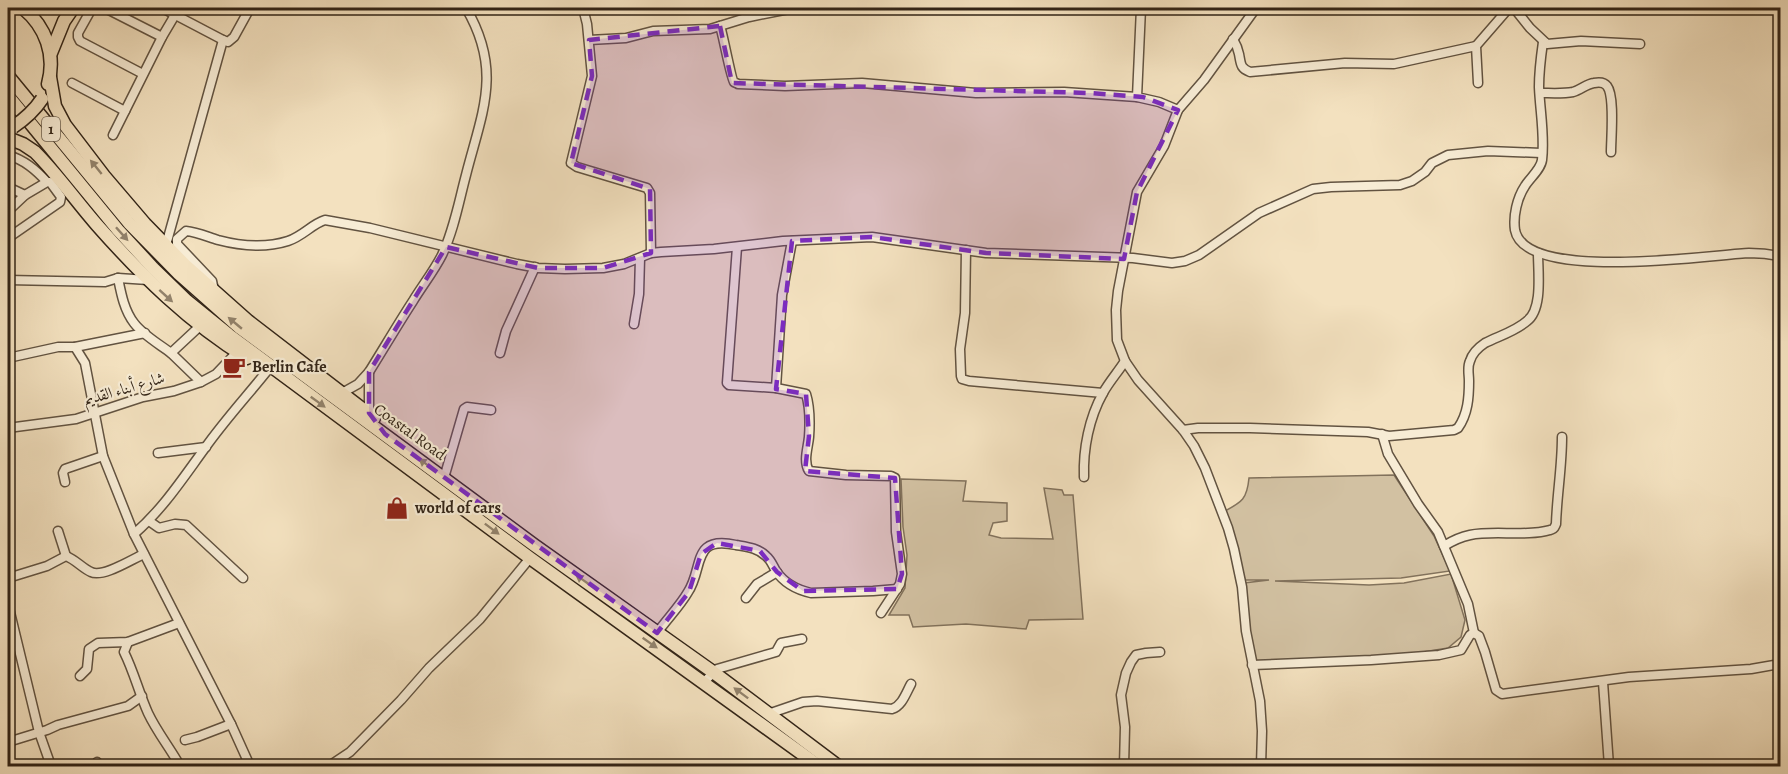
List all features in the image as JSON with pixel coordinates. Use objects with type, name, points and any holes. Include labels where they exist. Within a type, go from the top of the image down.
[{"type":"highway","points":[[23,8],[40,26],[47,40],[51,54],[50,77],[55,106],[65,125],[104,176],[166,245],[214,290],[280,347],[369,413],[380,423],[385,434]]},
{"type":"highway","points":[[51,54],[62,26],[73,8]]},
{"type":"highway","name":"Coastal Road","points":[[8,76],[90,186],[118,230],[188,301],[285,378],[530,558],[704,682],[838,766]]},
{"type":"highway","points":[[50,77],[42,99],[24,120],[9,131],[35,152],[97,225],[148,280],[200,326],[267,371],[285,378]]},
{"type":"highway","name":"Coastal Road","points":[[8,96],[90,186],[162,258],[240,328],[534,545],[713,672],[768,714],[779,730],[819,766]]},
{"type":"street","points":[[92,8],[78,33],[80,41],[143,74]]},
{"type":"street","points":[[105,8],[162,37]]},
{"type":"street","points":[[162,8],[228,42],[234,37],[250,8]]},
{"type":"street","points":[[342,393],[358,384],[369,372],[446,248],[481,126],[488,79],[480,38],[466,8]]},
{"type":"street","points":[[583,8],[592,76],[570,163],[647,188],[650,193],[651,253]]},
{"type":"street","points":[[1137,97],[1141,8]]},
{"type":"street","points":[[1256,8],[1204,80],[1178,110],[1164,146],[1137,192],[1118,291],[1116,319],[1117,339],[1125,361],[1138,380],[1183,430],[1194,446],[1205,468],[1234,549],[1242,587],[1246,632],[1260,701],[1261,766]]},
{"type":"street","points":[[1233,39],[1239,53],[1240,65],[1250,72],[1336,64],[1394,64],[1476,46],[1509,8]]},
{"type":"street","points":[[1514,8],[1543,42],[1552,44],[1581,41],[1640,44]]},
{"type":"street","points":[[589,40],[626,38],[653,31],[710,29],[749,17],[789,9]]},
{"type":"street","points":[[113,135],[175,15]]},
{"type":"street","points":[[720,26],[727,49],[731,77],[738,84],[785,86],[862,83],[966,92],[1064,92],[1137,97],[1160,102],[1178,110]]},
{"type":"street","points":[[166,245],[223,40]]},
{"type":"street","points":[[1543,42],[1540,65],[1542,160],[1520,196],[1515,217],[1517,235],[1521,241],[1538,253],[1552,258],[1598,262],[1750,253],[1780,256]]},
{"type":"street","points":[[1476,46],[1478,83]]},
{"type":"street","points":[[1540,93],[1573,92],[1597,82],[1607,86],[1611,94],[1611,152]]},
{"type":"street","points":[[72,84],[125,111]]},
{"type":"street","points":[[214,290],[212,281],[177,244],[177,239],[186,231],[251,246],[299,237],[325,220],[370,228],[446,248],[535,267],[565,269],[603,268],[624,264],[651,253],[737,247],[766,242],[872,237],[986,253],[1142,259],[1172,263],[1199,255],[1259,213],[1313,189],[1400,185],[1412,181],[1425,172],[1432,163],[1448,154],[1541,153]]},
{"type":"street","points":[[8,155],[25,162],[47,182],[50,182],[61,197],[60,202],[8,238]]},
{"type":"street","points":[[8,212],[25,195],[47,182]]},
{"type":"street","points":[[8,187],[25,195]]},
{"type":"street","points":[[776,388],[782,295],[792,241]]},
{"type":"street","points":[[737,247],[727,383],[729,386],[776,388],[806,394],[809,410],[806,464],[809,471],[895,478],[897,540],[902,574],[900,584],[881,613]]},
{"type":"street","points":[[966,250],[965,313],[960,349],[962,379],[1103,393]]},
{"type":"street","points":[[1183,430],[1250,428],[1400,435],[1454,430],[1458,428],[1467,408],[1468,364],[1471,358],[1485,342],[1532,317],[1538,299],[1538,253]]},
{"type":"street","points":[[634,324],[639,294],[640,258]]},
{"type":"street","points":[[500,353],[506,331],[535,267]]},
{"type":"street","points":[[8,280],[105,282],[118,278],[148,280]]},
{"type":"street","points":[[118,278],[128,312],[134,323],[171,353],[201,382]]},
{"type":"street","points":[[171,353],[200,326]]},
{"type":"street","points":[[8,357],[145,333]]},
{"type":"street","points":[[75,347],[85,363],[103,456],[134,534],[250,766]]},
{"type":"street","name":"شارع أبناء القديم","points":[[8,428],[76,419],[201,382],[216,374],[237,352]]},
{"type":"street","points":[[1084,477],[1086,444],[1094,415],[1103,393],[1125,361]]},
{"type":"street","points":[[134,534],[149,521],[188,474],[206,447],[267,371]]},
{"type":"street","points":[[369,372],[369,413]]},
{"type":"street","points":[[444,478],[464,409],[467,407],[491,410]]},
{"type":"street","points":[[1382,434],[1388,454],[1438,532],[1468,604],[1474,633],[1479,636],[1498,693],[1629,677],[1751,669],[1780,664]]},
{"type":"street","points":[[1444,546],[1458,538],[1471,535],[1554,528],[1561,471],[1562,437]]},
{"type":"street","points":[[158,453],[206,447]]},
{"type":"street","points":[[65,482],[63,472],[65,469],[103,456]]},
{"type":"street","points":[[149,521],[159,528],[175,524],[186,525],[243,578]]},
{"type":"street","points":[[58,531],[66,556],[92,573],[102,573],[144,554]]},
{"type":"street","points":[[657,633],[689,592],[701,554],[708,546],[717,543],[760,551],[792,586],[811,593],[897,589]]},
{"type":"street","points":[[8,578],[47,566],[66,556]]},
{"type":"street","points":[[329,766],[350,752],[429,668],[480,619],[530,558]]},
{"type":"street","points":[[746,598],[757,584],[777,572]]},
{"type":"street","points":[[8,604],[39,732],[51,766]]},
{"type":"street","points":[[80,676],[87,669],[89,650],[98,643],[128,642],[179,623]]},
{"type":"street","points":[[1252,665],[1439,655],[1461,650],[1470,635],[1474,633]]},
{"type":"street","points":[[8,645],[16,639]]},
{"type":"street","points":[[704,682],[713,672],[722,667],[776,652],[781,643],[802,639]]},
{"type":"street","points":[[128,642],[124,652],[147,711],[158,734],[180,766]]},
{"type":"street","points":[[1124,766],[1125,728],[1121,695],[1126,673],[1136,656],[1160,652]]},
{"type":"street","points":[[1602,682],[1609,766]]},
{"type":"street","points":[[768,714],[802,702],[818,701],[897,708],[911,684]]},
{"type":"street","points":[[8,742],[84,717],[129,706],[142,696]]},
{"type":"street","points":[[185,740],[231,724]]},
{"type":"highlighted area","points":[[720,26],[732,83],[1090,93],[1143,97],[1178,110],[1137,192],[1124,259],[986,253],[872,237],[792,241],[776,389],[806,394],[809,436],[805,471],[895,478],[902,574],[897,589],[803,591],[777,572],[760,551],[717,543],[701,554],[689,592],[657,633],[385,434],[369,413],[369,372],[446,247],[538,268],[603,268],[651,253],[650,189],[571,163],[592,76],[589,40]]},
{"type":"shaded area","points":[[1394,475],[1434,536],[1450,571],[1401,578],[1275,581],[1369,585],[1404,583],[1451,574],[1465,620],[1461,637],[1448,648],[1404,655],[1254,661],[1244,583],[1269,580],[1245,580],[1225,511],[1243,499],[1249,478]]},
{"type":"shaded area","points":[[901,479],[966,481],[963,501],[1007,503],[1007,521],[993,523],[989,535],[1001,538],[1053,539],[1044,488],[1062,490],[1064,495],[1073,495],[1083,619],[1029,620],[1026,629],[966,624],[913,627],[909,615],[889,615],[905,588],[907,555]]},
{"type":"place","name":"Berlin Cafe","points":[[234,367]]},
{"type":"place","name":"world of cars","points":[[397,508]]}]
